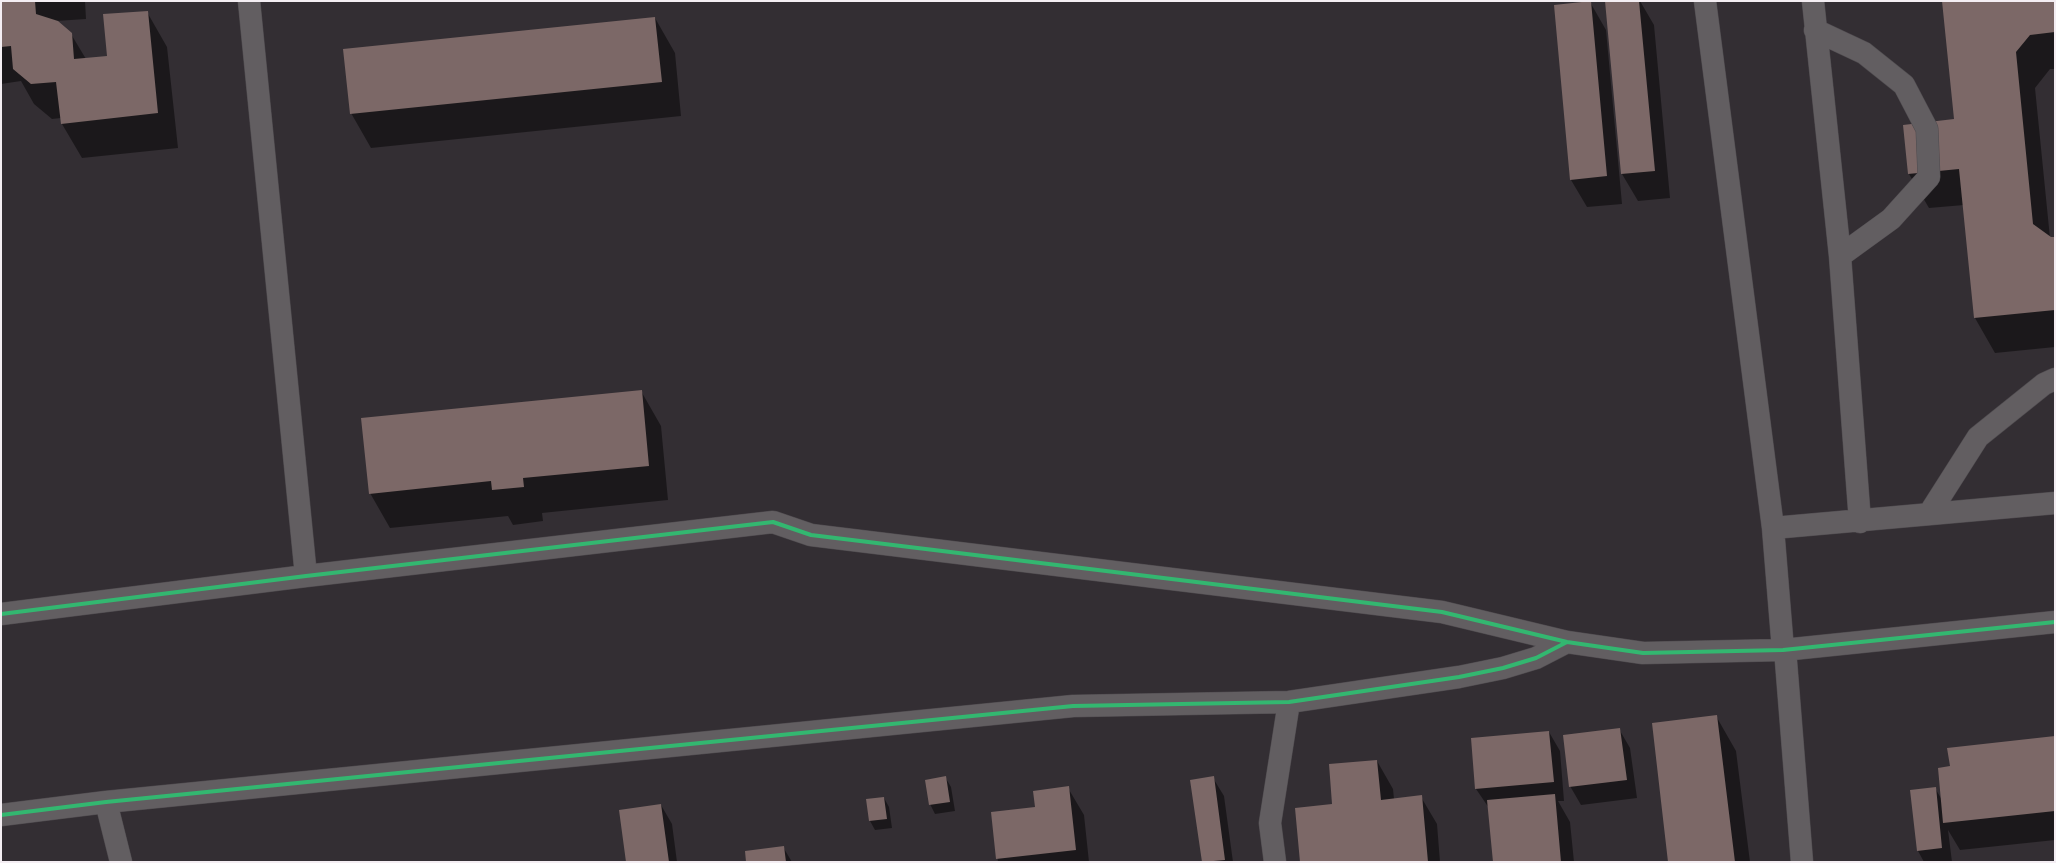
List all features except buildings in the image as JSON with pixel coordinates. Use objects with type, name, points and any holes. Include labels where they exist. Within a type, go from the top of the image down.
[{"type":"street","points":[[249,1],[306,576]]},
{"type":"street","points":[[1705,1],[1773,528],[1802,862]]},
{"type":"street","points":[[1813,1],[1840,256],[1860,522]]},
{"type":"street","points":[[1815,30],[1864,52],[1904,85],[1927,129],[1929,177],[1891,219],[1840,256]]},
{"type":"street","points":[[1929,514],[1978,437],[2044,384],[2055,379]]},
{"type":"street","points":[[1773,528],[1860,522],[1929,514],[2055,503]]},
{"type":"street","points":[[1,614],[306,576],[773,522],[811,535],[1442,612],[1567,642],[1643,653],[1784,650],[2055,622]]},
{"type":"street","points":[[1,815],[106,802],[1073,706],[1289,702],[1503,668],[1536,658],[1567,642]]},
{"type":"street","points":[[1275,862],[1270,823],[1289,702]]},
{"type":"street","points":[[106,802],[121,862]]},
{"type":"cycle path","points":[[1,614],[306,576],[773,522],[811,535],[1442,612],[1567,642],[1643,653],[1783,650],[2055,622]]},
{"type":"cycle path","points":[[1,815],[106,802],[1073,706],[1289,702],[1459,677],[1503,668],[1536,658],[1567,642]]}]
